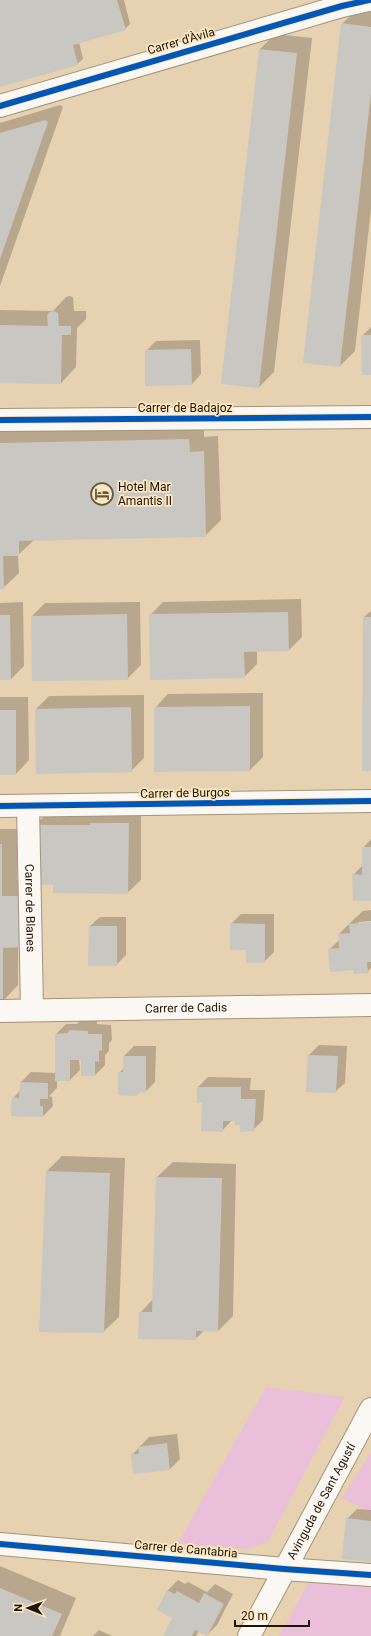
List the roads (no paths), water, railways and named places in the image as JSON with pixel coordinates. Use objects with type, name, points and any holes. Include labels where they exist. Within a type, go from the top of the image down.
[{"type":"street","name":"Carrer d'Àvila","points":[[0,106],[342,6],[369,0]]},
{"type":"street","name":"Carrer de Badajoz","points":[[0,420],[371,417]]},
{"type":"street","name":"Carrer de Burgos","points":[[0,806],[371,801]]},
{"type":"street","name":"Carrer de Blanes","points":[[28,806],[32,1010]]},
{"type":"street","name":"Carrer de Cadis","points":[[0,1011],[371,1005]]},
{"type":"street","name":"Avinguda de Sant Agustí","points":[[249,1636],[371,1409]]},
{"type":"street","name":"Carrer de Cantabria","points":[[0,1544],[284,1569],[371,1575]]},
{"type":"place","name":"Hotel Mar Amantis II","points":[[102,494]]}]
